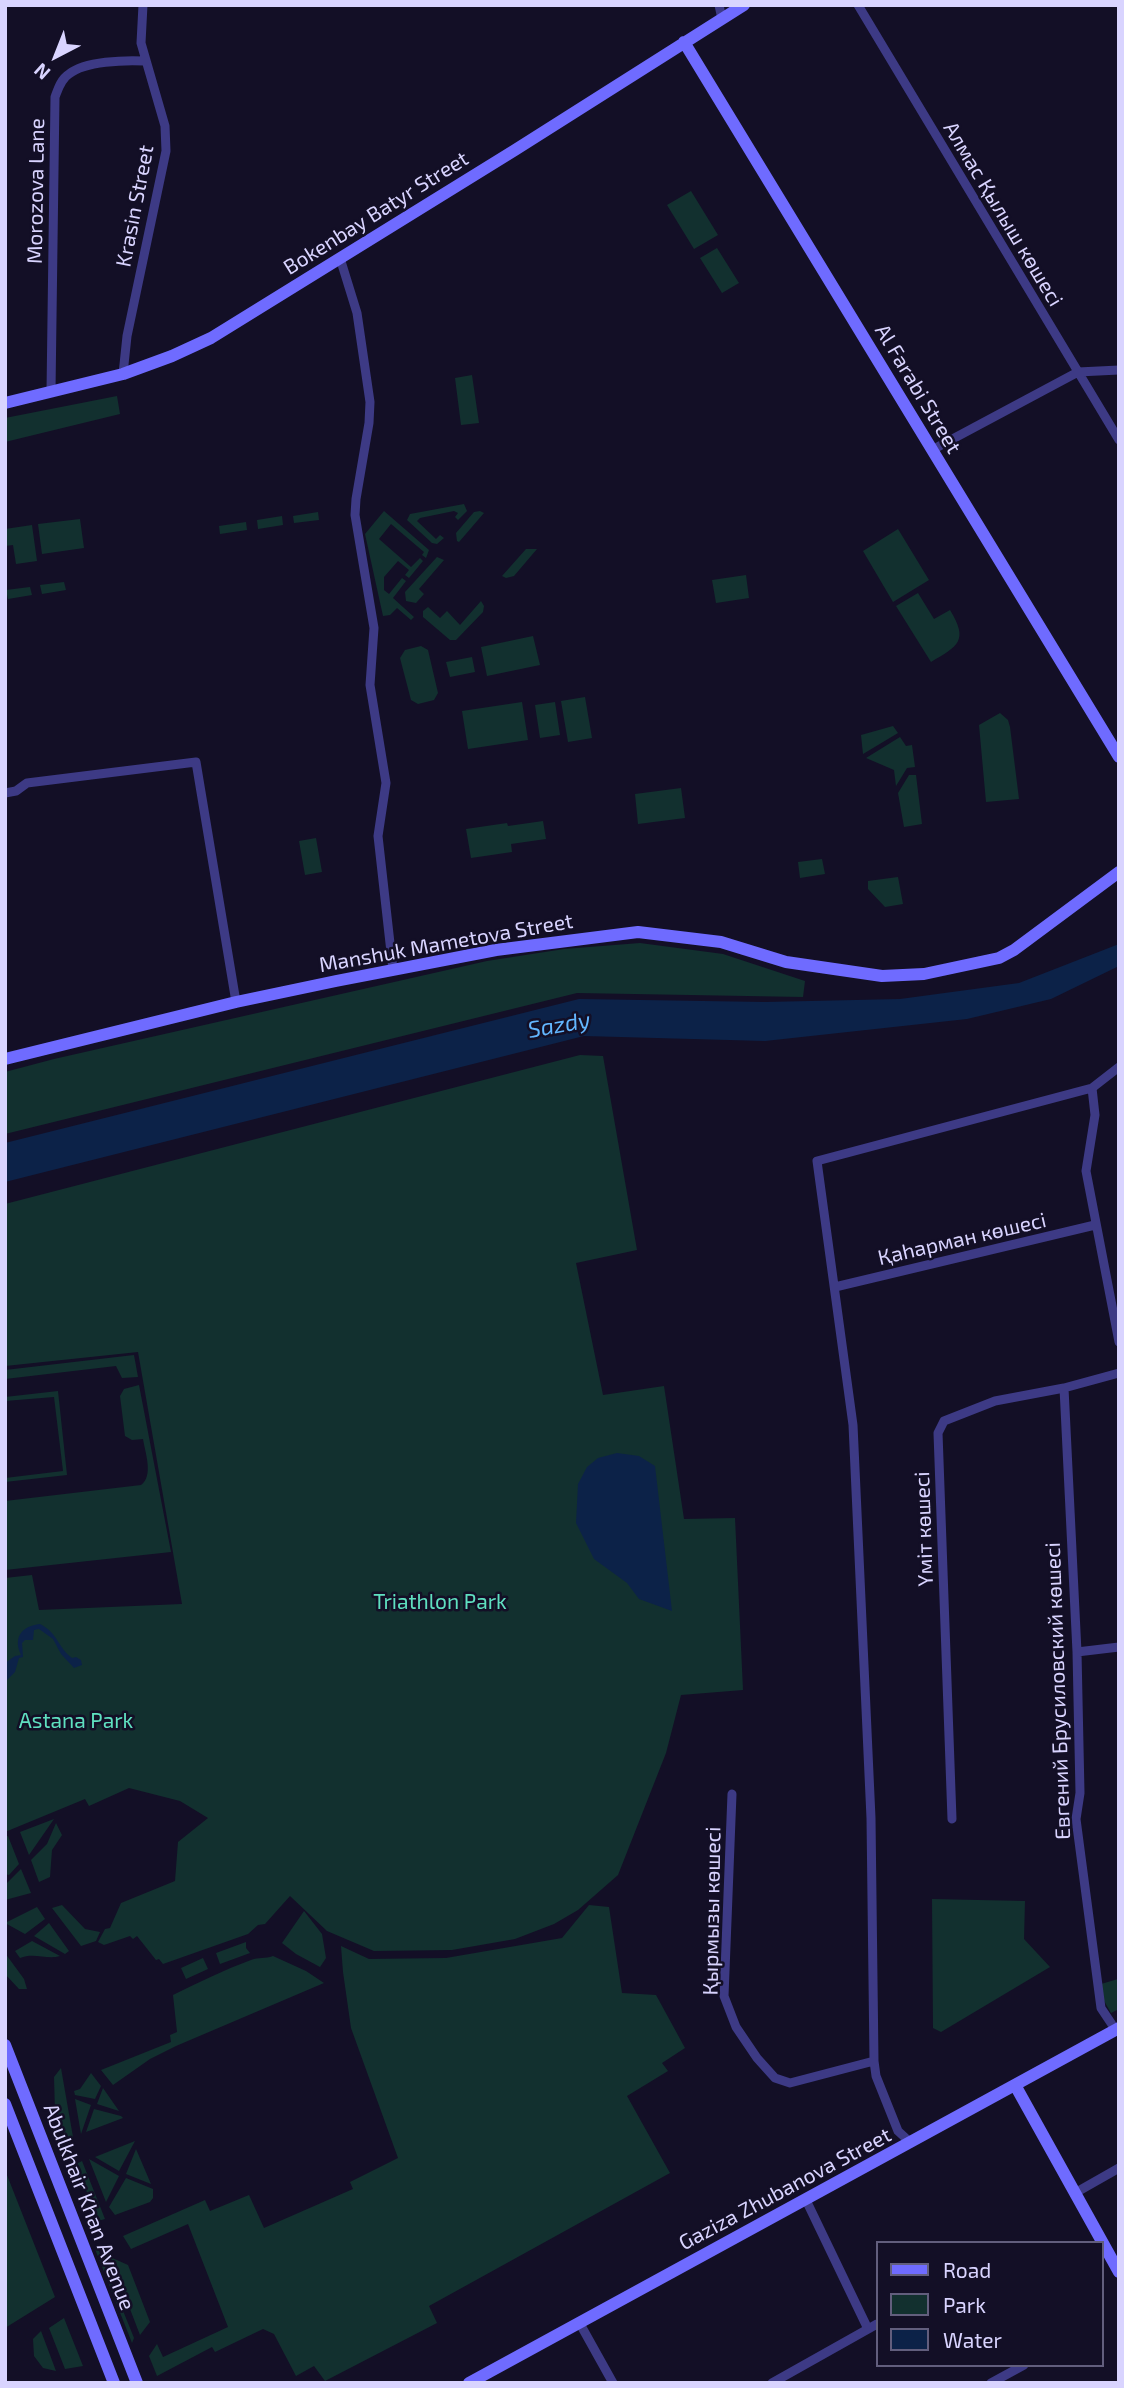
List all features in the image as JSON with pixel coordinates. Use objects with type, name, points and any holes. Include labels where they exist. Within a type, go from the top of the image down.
[{"type":"street","name":"Krasin Street","points":[[123,374],[127,336],[166,151],[165,126],[141,43],[143,5]]},
{"type":"street","points":[[719,5],[722,19]]},
{"type":"street","name":"Bokenbay Batyr Street","points":[[5,403],[123,374],[211,338],[744,5]]},
{"type":"street","name":"Алмас Қылыш көшесі","points":[[858,5],[1119,440]]},
{"type":"street","name":"Al Farabi Street","points":[[684,42],[1119,757]]},
{"type":"street","name":"Morozova Lane","points":[[51,391],[55,97],[59,85],[67,75],[80,67],[128,60],[145,61]]},
{"type":"street","points":[[340,258],[357,313],[370,402],[355,514],[374,628],[370,685],[386,783],[378,836],[393,970]]},
{"type":"street","points":[[932,450],[1078,372],[1119,370]]},
{"type":"street","points":[[5,793],[16,791],[27,783],[197,762],[236,1002]]},
{"type":"street","name":"Manshuk Mametova Street","points":[[5,1059],[236,1002],[393,970],[496,950],[638,932],[720,942],[786,962],[826,969],[882,976],[919,975],[999,958],[1014,950],[1119,872]]},
{"type":"street","points":[[911,2143],[898,2131],[876,2076],[874,2061],[871,1818],[853,1425],[817,1161],[1093,1088],[1119,1067]]},
{"type":"street","points":[[1093,1088],[1095,1115],[1086,1171],[1119,1342]]},
{"type":"street","name":"Қаһарман көшесі","points":[[835,1286],[1095,1226]]},
{"type":"street","name":"Үміт көшесі","points":[[952,1819],[938,1433],[944,1420],[995,1401],[1064,1388],[1119,1373]]},
{"type":"street","name":"Евгений Брусиловский көшесі","points":[[1064,1388],[1077,1652],[1080,1793],[1076,1819],[1101,2008],[1117,2028]]},
{"type":"street","points":[[1077,1652],[1119,1647]]},
{"type":"street","name":"Қырмызы көшесі","points":[[732,1794],[724,1996],[736,2027],[757,2058],[775,2078],[790,2083],[874,2061]]},
{"type":"street","name":"Gaziza Zhubanova Street","points":[[469,2383],[1117,2028]]},
{"type":"street","name":"Abulkhair Khan Avenue","points":[[5,2045],[137,2383]]},
{"type":"street","points":[[1015,2085],[1075,2193],[1097,2241]]},
{"type":"street","name":"Abulkhair Khan Avenue","points":[[5,2104],[114,2383]]},
{"type":"street","points":[[1075,2193],[1119,2168]]},
{"type":"street","points":[[806,2200],[868,2329]]},
{"type":"street","points":[[57,2238],[79,2233]]},
{"type":"street","points":[[1106,2260],[1119,2272]]},
{"type":"street","points":[[81,2300],[102,2292]]},
{"type":"street","points":[[579,2322],[613,2383]]},
{"type":"street","points":[[772,2383],[876,2325]]},
{"type":"street","points":[[992,2383],[1020,2367]]},
{"type":"green space","points":[[691,191],[718,235],[694,249],[667,205]]},
{"type":"green space","points":[[717,248],[739,283],[722,293],[700,258]]},
{"type":"green space","points":[[472,375],[479,423],[461,425],[455,378]]},
{"type":"green space","points":[[117,396],[120,414],[5,442],[5,418]]},
{"type":"green space","points":[[464,504],[467,511],[458,520],[455,517],[458,513],[454,511],[420,518],[417,521],[436,539],[440,535],[444,538],[437,544],[432,543],[407,520],[410,514]]},
{"type":"green space","points":[[384,511],[429,550],[426,558],[422,555],[424,552],[391,524],[379,539],[411,567],[420,558],[423,561],[409,578],[405,575],[409,570],[398,561],[384,577],[384,590],[389,594],[402,578],[406,581],[393,598],[414,617],[411,620],[397,608],[390,615],[383,616],[365,534]]},
{"type":"green space","points":[[318,512],[319,520],[294,523],[293,516]]},
{"type":"green space","points":[[474,512],[484,513],[459,542],[457,541],[456,533]]},
{"type":"green space","points":[[282,516],[283,525],[258,529],[257,520]]},
{"type":"green space","points":[[80,519],[84,548],[42,554],[38,524]]},
{"type":"green space","points":[[246,522],[247,530],[220,534],[219,526]]},
{"type":"green space","points":[[32,525],[37,561],[16,564],[13,545],[5,546],[5,529]]},
{"type":"green space","points":[[898,529],[929,580],[893,602],[863,551]]},
{"type":"green space","points":[[526,549],[537,549],[514,576],[502,576]]},
{"type":"green space","points":[[437,557],[444,560],[419,589],[424,594],[416,603],[406,601],[405,592]]},
{"type":"green space","points":[[746,575],[749,598],[716,603],[712,580]]},
{"type":"green space","points":[[64,582],[66,590],[42,594],[40,585]]},
{"type":"green space","points":[[30,587],[32,595],[8,599],[6,590]]},
{"type":"green space","points":[[918,593],[934,619],[950,610],[959,629],[958,642],[954,647],[931,662],[896,606]]},
{"type":"green space","points":[[481,601],[483,612],[456,640],[450,640],[423,617],[423,611],[428,607],[440,618],[447,611],[460,625]]},
{"type":"green space","points":[[533,636],[540,665],[487,676],[481,647]]},
{"type":"green space","points":[[421,646],[428,650],[438,693],[434,700],[418,704],[411,700],[400,658],[405,650]]},
{"type":"green space","points":[[472,657],[475,672],[450,677],[446,662]]},
{"type":"green space","points":[[585,697],[592,738],[568,742],[561,701]]},
{"type":"green space","points":[[522,702],[528,740],[468,749],[462,711]]},
{"type":"green space","points":[[555,702],[560,735],[540,738],[535,705]]},
{"type":"green space","points":[[1000,713],[1008,720],[1010,727],[1019,799],[986,802],[979,725]]},
{"type":"green space","points":[[893,726],[898,733],[863,754],[861,735]]},
{"type":"green space","points":[[900,737],[906,746],[912,745],[915,767],[907,768],[896,786],[894,770],[866,758]]},
{"type":"green space","points":[[909,775],[916,775],[922,824],[904,827],[898,793]]},
{"type":"green space","points":[[681,788],[685,818],[638,824],[635,794]]},
{"type":"green space","points":[[543,821],[546,839],[511,844],[512,852],[471,858],[466,829]]},
{"type":"green space","points":[[316,838],[322,872],[305,875],[299,841]]},
{"type":"green space","points":[[822,859],[825,874],[800,878],[798,862]]},
{"type":"green space","points":[[898,877],[903,904],[885,907],[868,889],[868,881]]},
{"type":"green space","points":[[640,943],[723,954],[805,981],[803,997],[577,993],[5,1134],[5,1072],[487,961],[564,949]]},
{"type":"green space","name":"Triathlon Park","points":[[580,1055],[603,1056],[637,1250],[576,1263],[603,1395],[664,1386],[684,1519],[735,1518],[743,1690],[681,1695],[666,1753],[618,1875],[578,1910],[554,1924],[515,1939],[452,1950],[374,1951],[327,1931],[290,1896],[265,1924],[258,1925],[248,1934],[163,1964],[159,1959],[156,1960],[137,1936],[104,1945],[98,1942],[105,1929],[110,1928],[121,1903],[175,1881],[178,1842],[208,1818],[180,1801],[129,1788],[89,1806],[85,1799],[5,1832],[5,1578],[32,1575],[39,1610],[182,1604],[138,1352],[5,1366],[5,1204]]},
{"type":"green space","points":[[134,1355],[138,1377],[122,1378],[116,1366],[5,1379],[5,1370]]},
{"type":"green space","points":[[139,1385],[171,1552],[5,1570],[5,1501],[141,1485],[145,1481],[148,1464],[143,1439],[132,1440],[125,1436],[120,1396],[124,1389]]},
{"type":"green space","points":[[58,1391],[67,1475],[5,1482],[5,1478],[63,1471],[54,1397],[5,1401],[5,1397]]},
{"type":"green space","points":[[54,1819],[29,1855],[20,1832]]},
{"type":"green space","points":[[56,1823],[62,1835],[52,1850],[50,1877],[39,1882],[31,1860],[47,1844]]},
{"type":"green space","points":[[8,1836],[19,1864],[9,1875],[5,1874],[5,1837]]},
{"type":"green space","points":[[21,1869],[31,1893],[5,1900],[5,1885]]},
{"type":"green space","points":[[932,1899],[1025,1901],[1024,1939],[1050,1967],[941,2032],[933,2028]]},
{"type":"green space","points":[[62,1905],[85,1929],[100,1932],[96,1941],[81,1946],[52,1908]]},
{"type":"green space","points":[[589,1905],[609,1907],[622,1993],[656,1995],[685,2048],[662,2063],[668,2071],[627,2096],[670,2173],[429,2306],[437,2323],[325,2381],[314,2366],[296,2376],[274,2334],[263,2329],[215,2352],[212,2347],[157,2376],[149,2356],[157,2344],[163,2357],[228,2327],[188,2224],[131,2249],[123,2236],[205,2200],[210,2211],[249,2195],[264,2228],[353,2189],[350,2182],[398,2158],[351,2028],[341,1946],[369,1959],[446,1958],[562,1938]]},
{"type":"green space","points":[[37,1907],[45,1919],[25,1934],[5,1923]]},
{"type":"green space","points":[[304,1911],[322,1934],[326,1958],[320,1967],[282,1943]]},
{"type":"green space","points":[[49,1923],[69,1951],[65,1954],[34,1936]]},
{"type":"green space","points":[[32,1941],[60,1956],[20,1958],[15,1951]]},
{"type":"green space","points":[[246,1942],[250,1953],[220,1964],[216,1953]]},
{"type":"green space","points":[[5,1953],[24,1979],[27,1989],[19,1989],[5,1974]]},
{"type":"green space","points":[[273,1956],[306,1971],[324,1983],[176,2046],[150,2059],[113,2085],[101,2070],[171,2042],[170,2035],[177,2032],[173,1995],[241,1964]]},
{"type":"green space","points":[[203,1958],[208,1969],[186,1979],[181,1968]]},
{"type":"green space","points":[[1118,1979],[1119,2009],[1111,2013],[1103,1999],[1101,1984]]},
{"type":"green space","points":[[61,2068],[73,2137],[67,2140],[55,2112],[54,2077]]},
{"type":"green space","points":[[91,2073],[101,2086],[95,2099],[75,2095],[74,2091],[80,2089]]},
{"type":"green space","points":[[103,2088],[119,2111],[97,2104]]},
{"type":"green space","points":[[75,2099],[91,2105],[81,2134]]},
{"type":"green space","points":[[94,2109],[121,2116],[123,2118],[86,2132]]},
{"type":"green space","points":[[135,2141],[119,2171],[95,2157]]},
{"type":"green space","points":[[136,2149],[151,2184],[126,2174]]},
{"type":"green space","points":[[89,2159],[119,2176],[106,2202]]},
{"type":"green space","points":[[82,2161],[105,2219],[98,2221],[76,2164]]},
{"type":"green space","points":[[5,2170],[55,2297],[5,2328]]},
{"type":"green space","points":[[126,2178],[153,2189],[153,2198],[150,2202],[115,2215],[109,2207]]},
{"type":"green space","points":[[95,2249],[99,2251],[134,2338],[132,2343]]},
{"type":"green space","points":[[110,2257],[128,2265],[150,2322],[140,2335]]},
{"type":"green space","points":[[64,2318],[83,2366],[65,2369],[49,2328]]},
{"type":"green space","points":[[41,2331],[56,2371],[43,2368],[34,2356],[33,2339]]},
{"type":"water","name":"Sazdy","points":[[1119,944],[1119,966],[1051,999],[967,1019],[765,1041],[584,1036],[5,1182],[5,1143],[579,999],[765,1002],[900,999],[1019,983]]},
{"type":"water","points":[[617,1453],[639,1456],[655,1466],[672,1611],[639,1599],[627,1583],[594,1559],[576,1523],[578,1484],[587,1467],[598,1458]]},
{"type":"water","points":[[40,1624],[51,1632],[67,1654],[81,1660],[82,1665],[74,1668],[61,1654],[53,1639],[39,1629],[34,1630],[33,1640],[25,1640],[22,1643],[23,1657],[19,1658],[15,1672],[5,1682],[5,1663],[21,1655],[18,1643],[20,1634],[28,1627]]},
{"type":"park label","name":"Astana Park","points":[[76,1721]]}]
